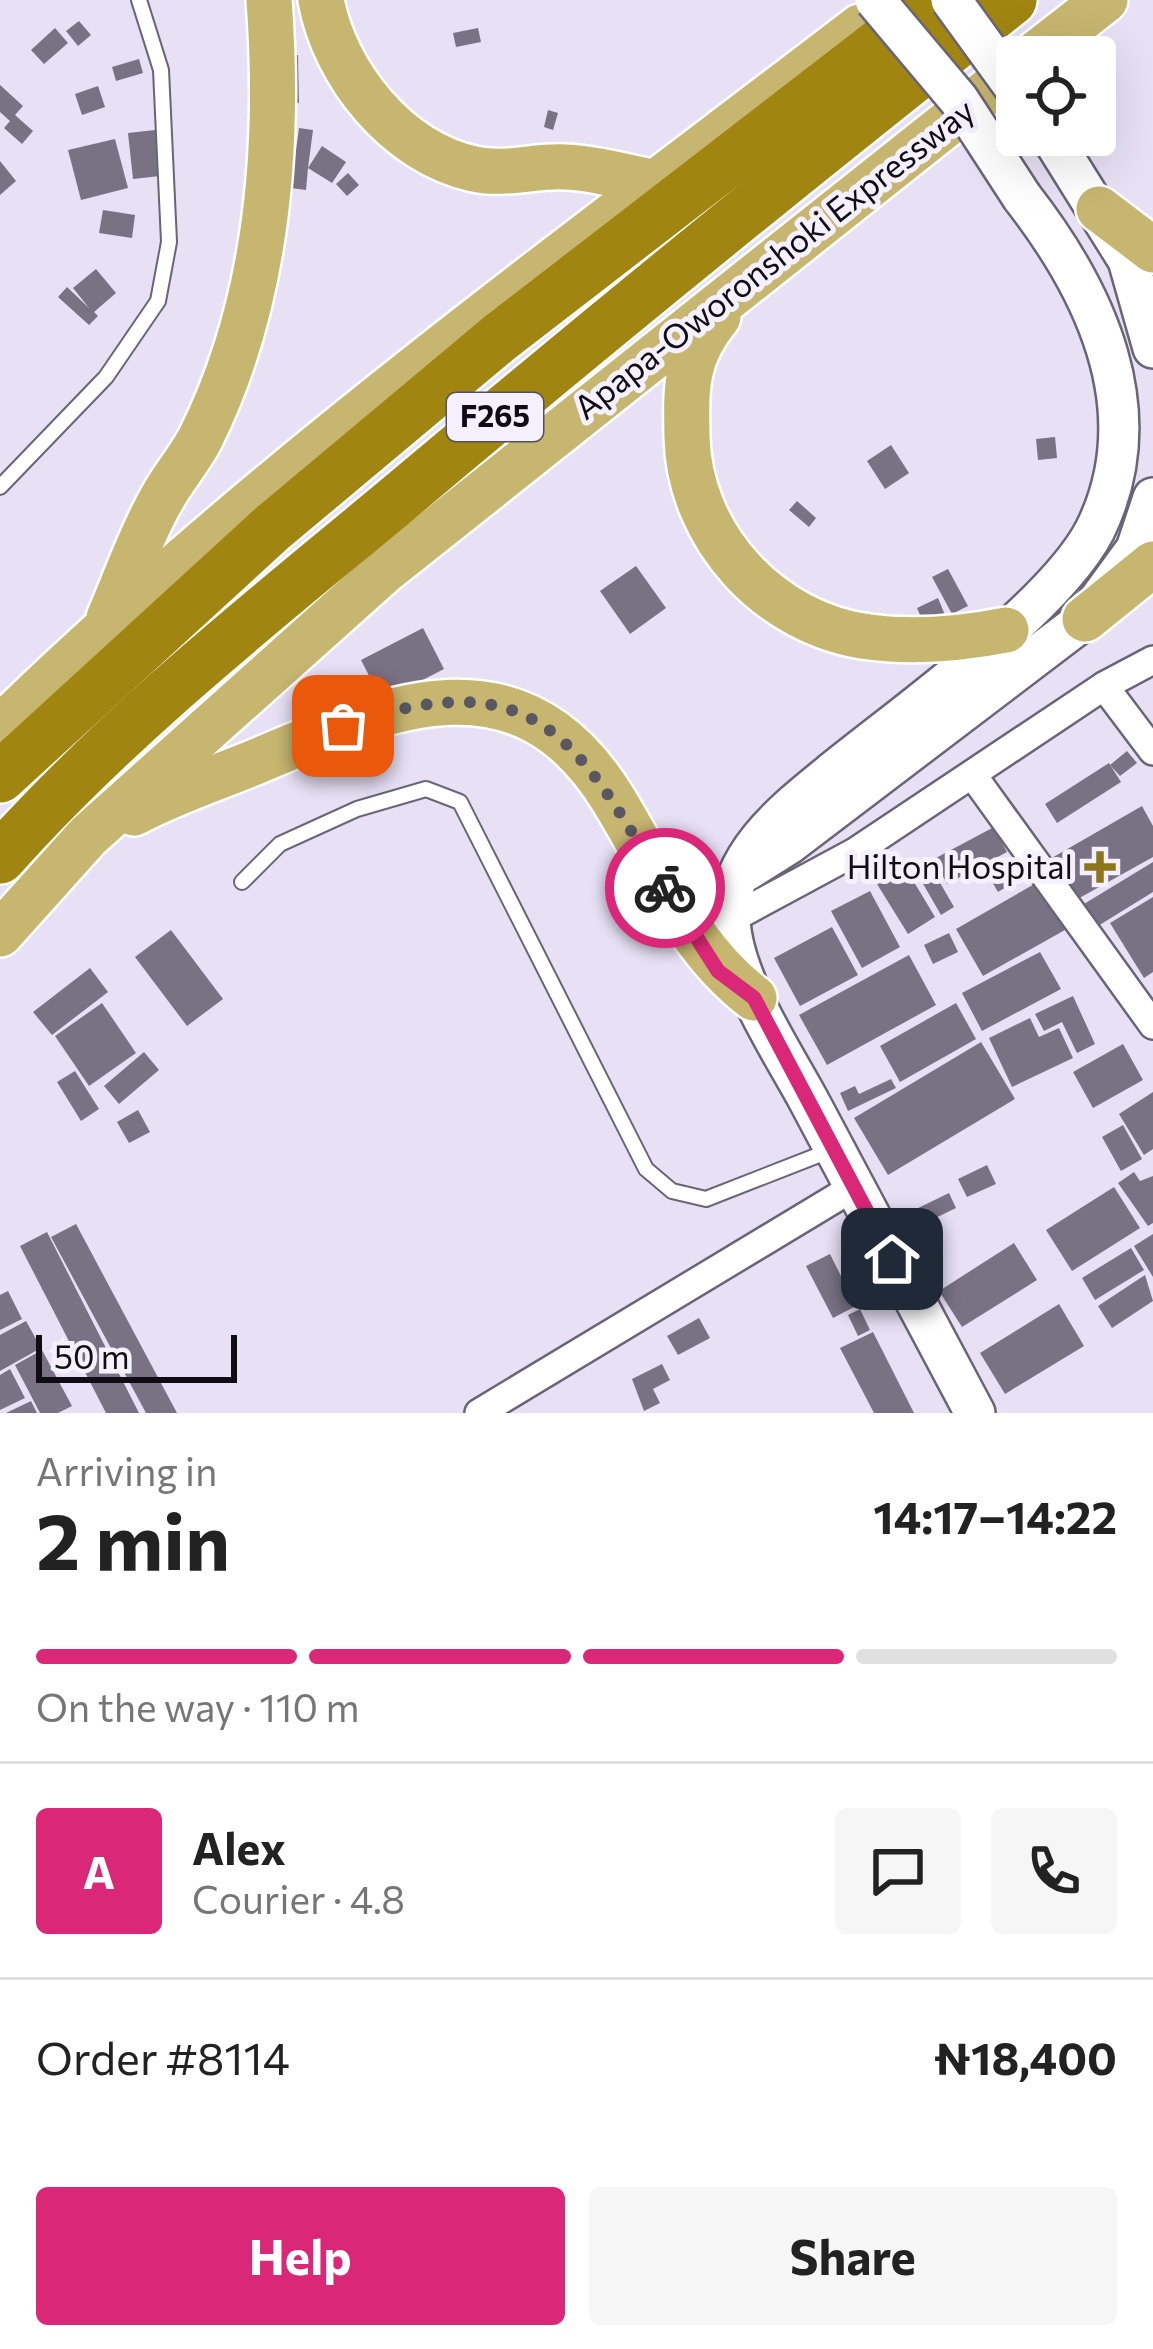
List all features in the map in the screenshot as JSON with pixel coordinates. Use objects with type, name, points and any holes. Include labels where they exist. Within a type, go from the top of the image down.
[{"type":"highway","name":"F265","points":[[0,777],[272,528],[482,353],[937,0]]},
{"type":"highway","name":"Apapa-Oworonshoki Expressway","points":[[0,859],[153,709],[321,563],[746,206],[1011,0]]},
{"type":"main road","points":[[106,625],[160,502],[200,440],[250,293],[268,200],[274,115],[269,0]]},
{"type":"main road","points":[[321,0],[352,83],[432,152],[473,169],[526,173],[564,166],[657,183]]},
{"type":"main road","points":[[875,0],[959,100],[1079,277],[1101,322],[1120,406],[1111,490],[1094,533],[1006,630],[769,824],[742,874],[730,920],[754,998],[966,1410]]},
{"type":"main road","points":[[0,728],[106,625],[441,348],[896,0]]},
{"type":"main road","points":[[951,0],[996,62]]},
{"type":"main road","points":[[1059,36],[1105,0]]},
{"type":"main road","name":"Apapa-Oworonshoki Expressway","points":[[0,934],[88,836],[382,572],[530,449],[739,291],[996,85]]},
{"type":"main road","points":[[1065,156],[1128,260],[1153,348]]},
{"type":"main road","points":[[1099,209],[1153,250]]},
{"type":"main road","points":[[739,291],[695,345],[686,394],[688,467],[701,511],[727,552],[759,590],[806,617],[863,637],[917,641],[1006,630]]},
{"type":"main road","points":[[1084,619],[1136,549],[1153,498]]},
{"type":"main road","points":[[742,874],[790,844],[1153,564]]},
{"type":"main road","points":[[88,836],[179,789],[368,717],[457,699],[491,702],[551,729],[583,758],[718,971],[754,998]]},
{"type":"street","points":[[730,920],[855,852],[974,777],[1104,686],[1153,660]]},
{"type":"street","points":[[1104,686],[1153,752]]},
{"type":"street","points":[[974,777],[1153,1025]]},
{"type":"street","points":[[478,1413],[854,1187]]},
{"type":"lane","points":[[0,487],[106,376],[158,302],[169,242],[161,70],[139,0]]},
{"type":"lane","points":[[242,882],[280,844],[357,808],[426,789],[460,802],[646,1169],[673,1192],[706,1199],[834,1149]]},
{"type":"building","points":[[79,21],[91,35],[78,46],[66,31]]},
{"type":"building","points":[[55,28],[68,43],[44,64],[31,50]]},
{"type":"building","points":[[478,28],[481,42],[456,47],[453,33]]},
{"type":"building","points":[[281,55],[298,55],[299,103],[282,104]]},
{"type":"building","points":[[139,59],[143,73],[116,81],[112,67]]},
{"type":"building","points":[[0,85],[23,106],[15,115],[33,131],[22,144],[4,128],[10,121],[0,112]]},
{"type":"building","points":[[98,86],[105,107],[82,115],[75,94]]},
{"type":"building","points":[[548,110],[558,113],[553,130],[544,127]]},
{"type":"building","points":[[299,128],[313,130],[306,190],[291,188]]},
{"type":"building","points":[[155,130],[160,176],[133,179],[128,133]]},
{"type":"building","points":[[115,139],[128,188],[81,200],[68,150]]},
{"type":"building","points":[[322,146],[346,162],[332,183],[308,168]]},
{"type":"building","points":[[0,161],[16,181],[0,195]]},
{"type":"building","points":[[348,173],[359,185],[347,196],[336,184]]},
{"type":"building","points":[[103,210],[135,215],[132,238],[99,233]]},
{"type":"building","points":[[96,269],[116,293],[94,312],[98,316],[89,325],[58,297],[67,287],[89,308],[73,288]]},
{"type":"building","points":[[1055,437],[1057,458],[1038,460],[1036,439]]},
{"type":"building","points":[[891,445],[909,473],[885,489],[867,461]]},
{"type":"building","points":[[797,501],[816,518],[809,527],[789,510]]},
{"type":"building","points":[[636,566],[666,608],[630,634],[600,591]]},
{"type":"building","points":[[948,569],[968,606],[952,614],[932,577]]},
{"type":"building","points":[[938,598],[945,615],[924,624],[917,608]]},
{"type":"building","points":[[423,628],[444,669],[382,701],[361,660]]},
{"type":"building","points":[[1127,751],[1137,763],[1120,776],[1110,765]]},
{"type":"building","points":[[1109,763],[1121,782],[1057,823],[1045,804]]},
{"type":"building","points":[[1142,806],[1153,826],[1153,857],[1074,901],[1050,859]]},
{"type":"building","points":[[994,827],[1007,852],[947,884],[934,859]]},
{"type":"building","points":[[1017,857],[1027,874],[998,892],[988,875]]},
{"type":"building","points":[[927,860],[954,907],[941,915],[914,868]]},
{"type":"building","points":[[1153,862],[1153,892],[1098,926],[1084,904]]},
{"type":"building","points":[[905,867],[935,917],[908,934],[877,884]]},
{"type":"building","points":[[1038,882],[1065,930],[983,976],[956,929]]},
{"type":"building","points":[[870,891],[900,947],[862,968],[831,911]]},
{"type":"building","points":[[1153,897],[1153,972],[1144,978],[1110,923]]},
{"type":"building","points":[[832,927],[858,975],[800,1006],[774,958]]},
{"type":"building","points":[[171,930],[223,999],[187,1026],[135,957]]},
{"type":"building","points":[[949,933],[958,952],[933,964],[924,945]]},
{"type":"building","points":[[1040,952],[1061,989],[982,1031],[962,993]]},
{"type":"building","points":[[909,955],[936,1005],[827,1065],[799,1015]]},
{"type":"building","points":[[90,968],[108,992],[52,1035],[33,1012]]},
{"type":"building","points":[[1073,996],[1095,1044],[1077,1053],[1062,1022],[1044,1031],[1035,1014]]},
{"type":"building","points":[[102,1003],[136,1053],[89,1086],[55,1036]]},
{"type":"building","points":[[956,1003],[976,1039],[900,1082],[880,1046]]},
{"type":"building","points":[[1030,1018],[1039,1037],[1059,1028],[1073,1058],[1012,1087],[989,1038]]},
{"type":"building","points":[[981,1042],[1015,1099],[888,1175],[854,1118]]},
{"type":"building","points":[[1123,1044],[1143,1080],[1093,1108],[1073,1072]]},
{"type":"building","points":[[144,1052],[159,1070],[119,1104],[104,1086]]},
{"type":"building","points":[[75,1071],[99,1109],[81,1121],[57,1082]]},
{"type":"building","points":[[891,1079],[896,1088],[848,1111],[840,1093],[855,1086],[859,1094]]},
{"type":"building","points":[[1153,1092],[1153,1149],[1144,1155],[1119,1114]]},
{"type":"building","points":[[138,1110],[150,1132],[129,1143],[117,1122]]},
{"type":"building","points":[[1123,1125],[1142,1159],[1121,1171],[1102,1137]]},
{"type":"building","points":[[987,1165],[996,1184],[967,1197],[958,1179]]},
{"type":"building","points":[[1134,1172],[1140,1181],[1153,1176],[1153,1223],[1148,1226],[1118,1183]]},
{"type":"building","points":[[1114,1187],[1140,1228],[1072,1271],[1046,1230]]},
{"type":"building","points":[[949,1193],[956,1208],[919,1226],[912,1211]]},
{"type":"building","points":[[76,1224],[177,1413],[146,1413],[51,1237]]},
{"type":"building","points":[[47,1232],[139,1413],[106,1413],[20,1246]]},
{"type":"building","points":[[1153,1234],[1153,1277],[1134,1246]]},
{"type":"building","points":[[1014,1243],[1037,1280],[962,1327],[939,1291]]},
{"type":"building","points":[[1131,1248],[1144,1270],[1095,1300],[1082,1278]]},
{"type":"building","points":[[830,1254],[856,1306],[833,1318],[806,1266]]},
{"type":"building","points":[[1145,1275],[1153,1301],[1112,1328],[1098,1306]]},
{"type":"building","points":[[8,1291],[22,1319],[0,1330],[0,1295]]},
{"type":"building","points":[[1059,1304],[1084,1346],[1005,1394],[980,1353]]},
{"type":"building","points":[[860,1309],[870,1330],[858,1336],[848,1315]]},
{"type":"building","points":[[699,1318],[710,1338],[678,1355],[667,1336]]},
{"type":"building","points":[[26,1321],[41,1348],[0,1371],[0,1335]]},
{"type":"building","points":[[873,1332],[914,1413],[874,1413],[840,1348]]},
{"type":"building","points":[[42,1350],[72,1406],[58,1413],[40,1413],[15,1365]]},
{"type":"building","points":[[662,1364],[670,1380],[653,1389],[660,1403],[644,1411],[632,1379]]},
{"type":"building","points":[[10,1369],[25,1398],[0,1410],[0,1375]]},
{"type":"building","points":[[31,1401],[37,1413],[6,1413]]},
{"type":"way so far","points":[[343,726],[417,704],[457,699],[491,702],[520,712],[551,729],[583,758],[610,794],[665,888]]},
{"type":"place","name":"Hilton Hospital","points":[[1100,867]]},
{"type":"route","points":[[665,888],[718,971],[754,998],[892,1259]]}]
